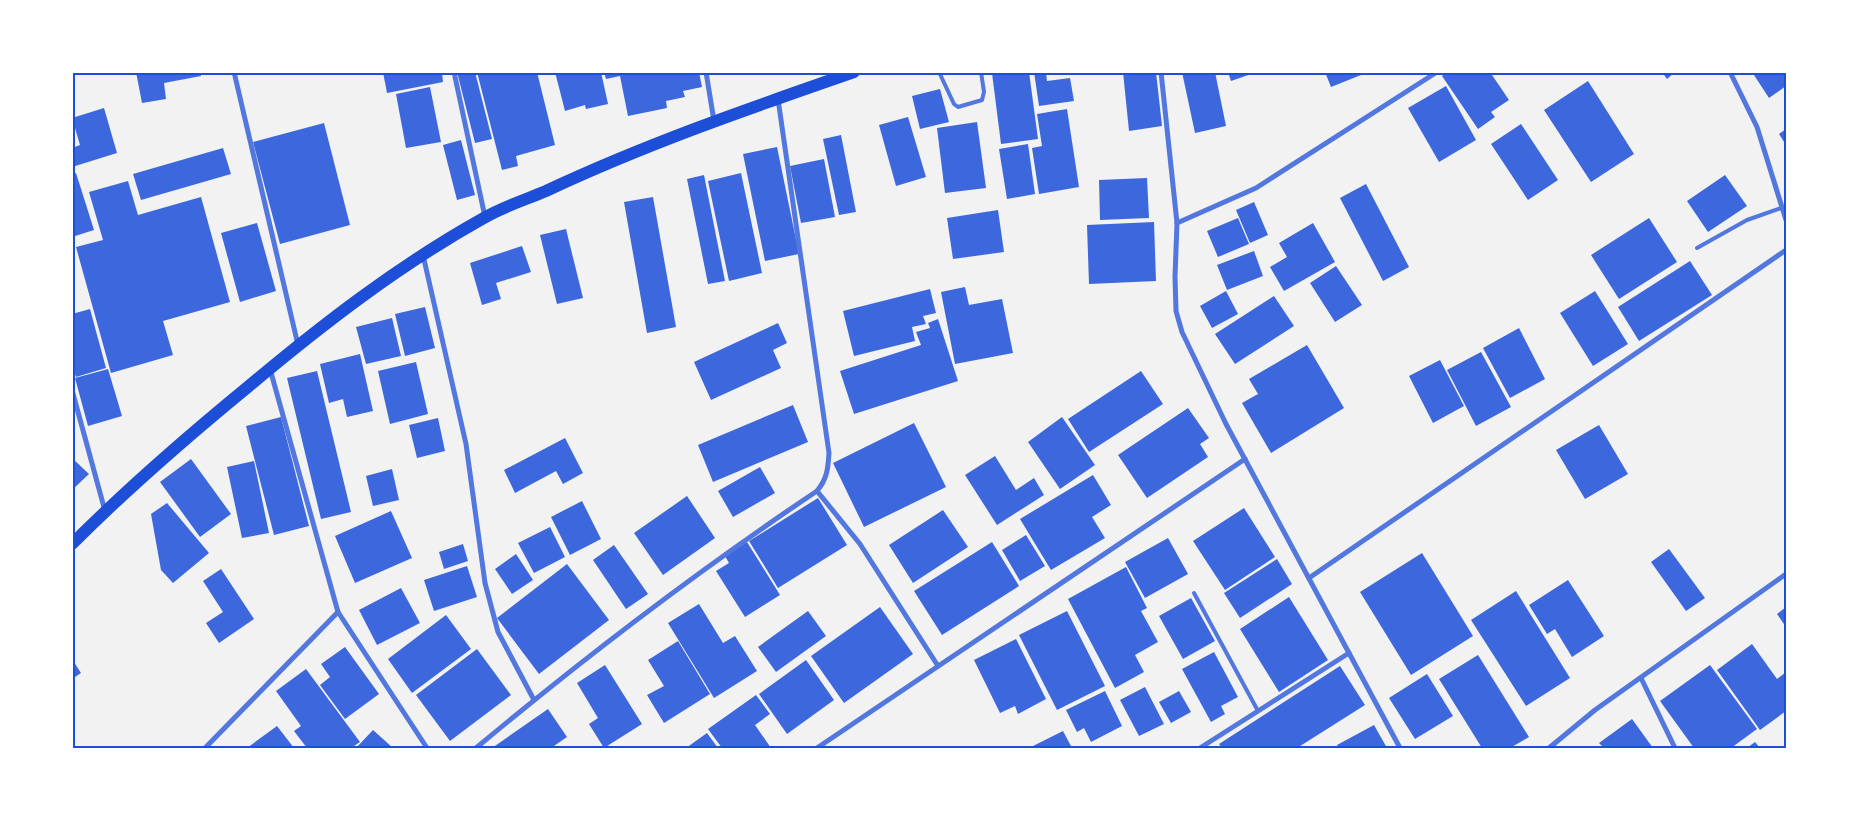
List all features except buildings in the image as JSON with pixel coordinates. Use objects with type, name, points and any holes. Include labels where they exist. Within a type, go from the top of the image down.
[{"type":"main road","points":[[72,544],[105,511],[185,439],[270,368],[359,297],[422,254],[485,217],[617,158],[714,121],[854,72]]},
{"type":"street","points":[[234,72],[298,345]]},
{"type":"street","points":[[454,72],[485,217]]},
{"type":"street","points":[[706,72],[714,121]]},
{"type":"street","points":[[1161,72],[1177,223],[1176,311],[1182,332],[1245,459],[1400,748]]},
{"type":"street","points":[[1177,223],[1256,188],[1437,72]]},
{"type":"street","points":[[1730,72],[1757,128],[1786,220]]},
{"type":"street","points":[[476,748],[534,700],[744,540],[817,491],[827,475],[830,454],[778,98]]},
{"type":"street","points":[[1309,578],[1786,250]]},
{"type":"street","points":[[422,254],[466,444],[485,583],[498,632],[534,700]]},
{"type":"street","points":[[270,368],[338,612],[428,748]]},
{"type":"street","points":[[72,390],[105,511]]},
{"type":"street","points":[[817,748],[1245,459]]},
{"type":"street","points":[[817,491],[860,544],[938,666]]},
{"type":"street","points":[[1549,748],[1595,710],[1786,574]]},
{"type":"street","points":[[205,748],[226,724],[338,612]]},
{"type":"street","points":[[1200,748],[1349,653]]},
{"type":"street","points":[[1640,678],[1675,748]]},
{"type":"lane","points":[[939,72],[954,104],[958,107],[982,100],[984,92],[981,72]]},
{"type":"lane","points":[[1696,248],[1747,220],[1781,208]]},
{"type":"lane","points":[[1194,592],[1258,711]]}]
